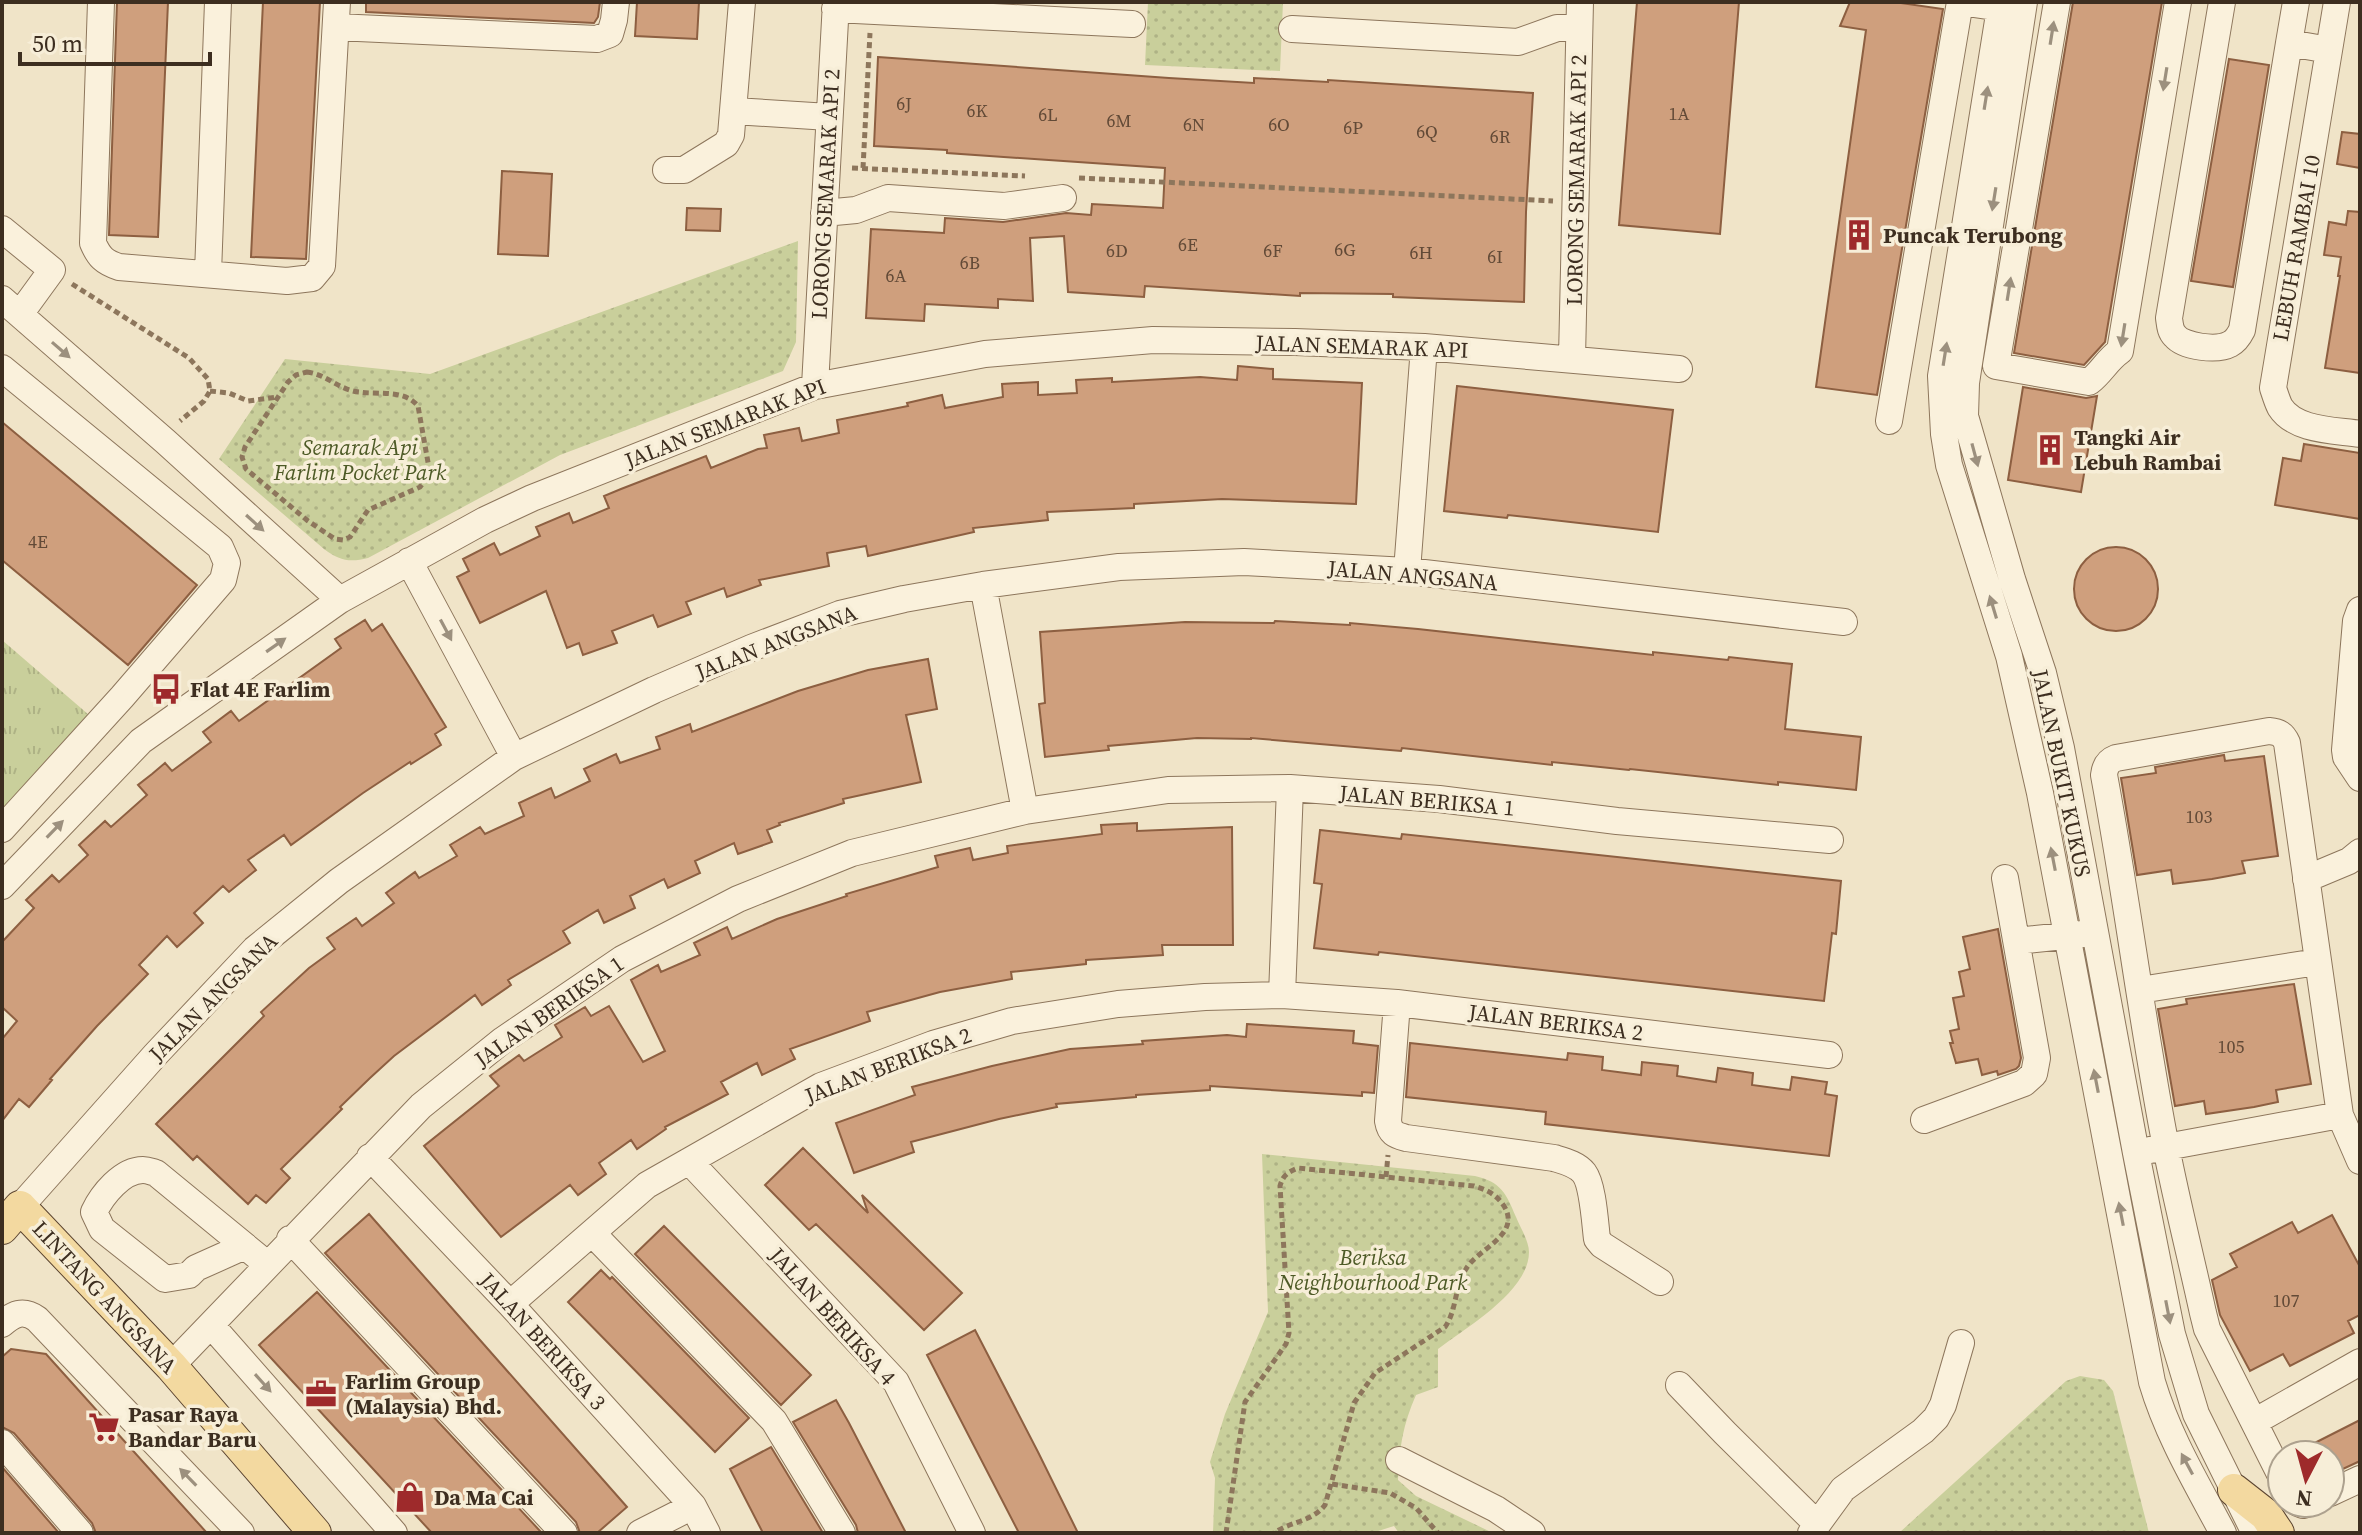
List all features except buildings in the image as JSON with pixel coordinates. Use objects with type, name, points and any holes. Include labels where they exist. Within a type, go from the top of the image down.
[{"type":"main road","name":"LINTANG ANGSANA","points":[[11,1218],[171,1366],[315,1533]]},
{"type":"main road","points":[[2234,1490],[2266,1515],[2278,1533]]},
{"type":"street","points":[[101,2],[93,243],[99,257],[119,267],[287,281],[312,278],[322,266],[337,14],[597,39],[610,34],[616,2]]},
{"type":"street","points":[[208,273],[218,2]]},
{"type":"street","points":[[666,170],[684,170],[726,144],[731,135],[742,2]]},
{"type":"street","points":[[1889,421],[1960,2],[2012,6]]},
{"type":"street","points":[[2057,2],[1996,366],[2089,382],[2120,351],[2178,2]]},
{"type":"street","points":[[2222,2],[2169,318],[2170,329],[2183,342],[2218,347],[2227,346],[2238,338],[2242,330],[2296,2]]},
{"type":"street","name":"LEBUH RAMBAI 10","points":[[2337,2],[2273,388],[2281,408],[2294,420],[2315,427],[2360,434]]},
{"type":"street","points":[[836,6],[871,11],[1132,24]]},
{"type":"street","name":"LORONG SEMARAK API 2","points":[[815,386],[836,6]]},
{"type":"street","name":"JALAN BUKIT KUKUS","points":[[2012,6],[2013,76],[1968,367],[1965,416],[1987,497],[2043,673],[2061,748],[2082,934],[2123,1156],[2152,1382],[2176,1443],[2223,1533]]},
{"type":"street","name":"JALAN BUKIT KUKUS","points":[[2012,6],[1941,376],[1942,409],[1949,465],[2009,656],[2040,793],[2082,934]]},
{"type":"street","points":[[1292,29],[1518,42],[1557,28],[1579,15]]},
{"type":"street","name":"LORONG SEMARAK API 2","points":[[1572,358],[1579,15]]},
{"type":"street","points":[[2289,43],[2329,50]]},
{"type":"street","points":[[2013,76],[2044,81]]},
{"type":"street","points":[[734,111],[829,117]]},
{"type":"street","points":[[824,213],[856,210],[888,198],[1004,206],[1065,188]]},
{"type":"street","points":[[2,229],[52,270],[11,306],[340,600]]},
{"type":"street","name":"JALAN SEMARAK API","points":[[13,867],[141,741],[340,600],[532,498],[815,386],[985,354],[1153,340],[1424,347],[1679,369]]},
{"type":"street","points":[[1407,571],[1424,347]]},
{"type":"street","points":[[2,368],[220,547],[227,563],[223,580],[2,829],[13,867]]},
{"type":"street","points":[[409,561],[514,757]]},
{"type":"street","name":"JALAN ANGSANA","points":[[11,1218],[156,1054],[255,949],[339,881],[514,757],[654,690],[840,614],[983,585],[1119,567],[1229,563],[1407,571],[1844,622]]},
{"type":"street","points":[[983,585],[1025,811]]},
{"type":"street","points":[[2360,610],[2356,621],[2345,750],[2346,757],[2360,778]]},
{"type":"street","points":[[2266,1446],[2207,1329],[2166,1146],[2104,775],[2109,761],[2269,731],[2284,736],[2340,1115],[2360,1161]]},
{"type":"street","points":[[1282,995],[1290,788]]},
{"type":"street","name":"JALAN BERIKSA 1","points":[[171,1366],[421,1106],[503,1040],[622,959],[738,899],[852,853],[1025,811],[1168,790],[1290,788],[1439,799],[1617,821],[1830,840]]},
{"type":"street","points":[[2306,879],[2349,861],[2360,852]]},
{"type":"street","points":[[1924,1120],[2024,1083],[2034,1074],[2037,1058],[2005,878]]},
{"type":"street","points":[[2017,941],[2082,934]]},
{"type":"street","points":[[2140,990],[2317,962]]},
{"type":"street","name":"JALAN BERIKSA 2","points":[[510,1304],[647,1185],[689,1161],[821,1086],[933,1044],[999,1025],[1118,1004],[1282,995],[1397,1003],[1829,1055]]},
{"type":"street","points":[[1397,1003],[1388,1121],[1390,1130],[1406,1138],[1554,1158],[1572,1164],[1584,1172],[1588,1182],[1597,1239],[1660,1282]]},
{"type":"street","points":[[2123,1156],[2340,1115]]},
{"type":"street","name":"JALAN BUKIT KUKUS","points":[[2123,1156],[2196,1414],[2255,1533]]},
{"type":"street","name":"JALAN BERIKSA 3","points":[[370,1157],[510,1304],[693,1506],[707,1533]]},
{"type":"street","name":"JALAN BERIKSA 4","points":[[689,1161],[896,1382],[972,1533]]},
{"type":"street","points":[[245,1246],[196,1268],[189,1275],[165,1279],[102,1229],[94,1212],[101,1198],[126,1175],[142,1170],[156,1173],[245,1246],[268,1265]]},
{"type":"street","points":[[593,1234],[774,1421],[842,1533]]},
{"type":"street","points":[[290,1239],[564,1533]]},
{"type":"street","points":[[2,1324],[23,1313],[37,1319],[241,1533]]},
{"type":"street","points":[[211,1325],[394,1533]]},
{"type":"street","points":[[1679,1385],[1814,1529],[1843,1489],[1923,1431],[1936,1418],[1943,1405],[1961,1343]]},
{"type":"street","points":[[2254,1422],[2360,1362]]},
{"type":"street","points":[[2,1443],[80,1533]]},
{"type":"street","points":[[1399,1460],[1496,1509],[1532,1533]]},
{"type":"street","points":[[640,1533],[693,1506]]},
{"type":"path","points":[[871,11],[860,168],[1035,176]]},
{"type":"path","points":[[1065,188],[1543,201]]},
{"type":"path","points":[[52,270],[189,358],[208,379],[210,391],[204,401],[182,418],[166,442]]},
{"type":"path","points":[[210,391],[229,393],[248,401],[278,397],[296,375],[307,372],[317,373],[357,392],[412,398],[418,406],[429,468],[426,479],[420,487],[368,510],[350,537],[335,539],[308,521],[246,469],[242,457],[245,447],[278,397]]},
{"type":"path","points":[[1226,1533],[1245,1402],[1286,1344],[1289,1333],[1282,1178],[1298,1168],[1488,1190],[1499,1198],[1509,1220],[1497,1241],[1468,1265],[1457,1285],[1452,1317],[1445,1327],[1375,1373],[1354,1403],[1325,1505],[1317,1515],[1274,1533]]},
{"type":"path","points":[[1332,1484],[1390,1493],[1416,1508],[1438,1533]]},
{"type":"green space","points":[[1148,2],[1283,2],[1280,71],[1145,65]]},
{"type":"green space","name":"Semarak Api Farlim Pocket Park","points":[[798,241],[796,342],[783,371],[560,455],[368,558],[350,560],[329,553],[219,459],[285,359],[430,374]]},
{"type":"green space","points":[[2,640],[89,715],[2,815]]},
{"type":"green space","name":"Beriksa Neighbourhood Park","points":[[1262,1154],[1475,1176],[1497,1185],[1505,1195],[1528,1243],[1526,1266],[1508,1294],[1438,1349],[1438,1387],[1416,1395],[1402,1437],[1398,1480],[1416,1496],[1493,1533],[1399,1533],[1394,1526],[1372,1533],[1213,1533],[1215,1478],[1210,1462],[1225,1414],[1268,1312]]},
{"type":"green space","points":[[2080,1376],[2104,1380],[2113,1391],[2149,1533],[1899,1533],[2066,1381]]},
{"type":"place","name":"Puncak Terubong","points":[[1859,235]]},
{"type":"place","name":"Tangki Air Lebuh Rambai","points":[[2050,450]]},
{"type":"place","name":"Flat 4E Farlim","points":[[166,689]]},
{"type":"place","name":"Farlim Group (Malaysia) Bhd.","points":[[321,1394]]},
{"type":"place","name":"Pasar Raya Bandar Baru","points":[[104,1427]]},
{"type":"place","name":"Da Ma Cai","points":[[410,1497]]}]
